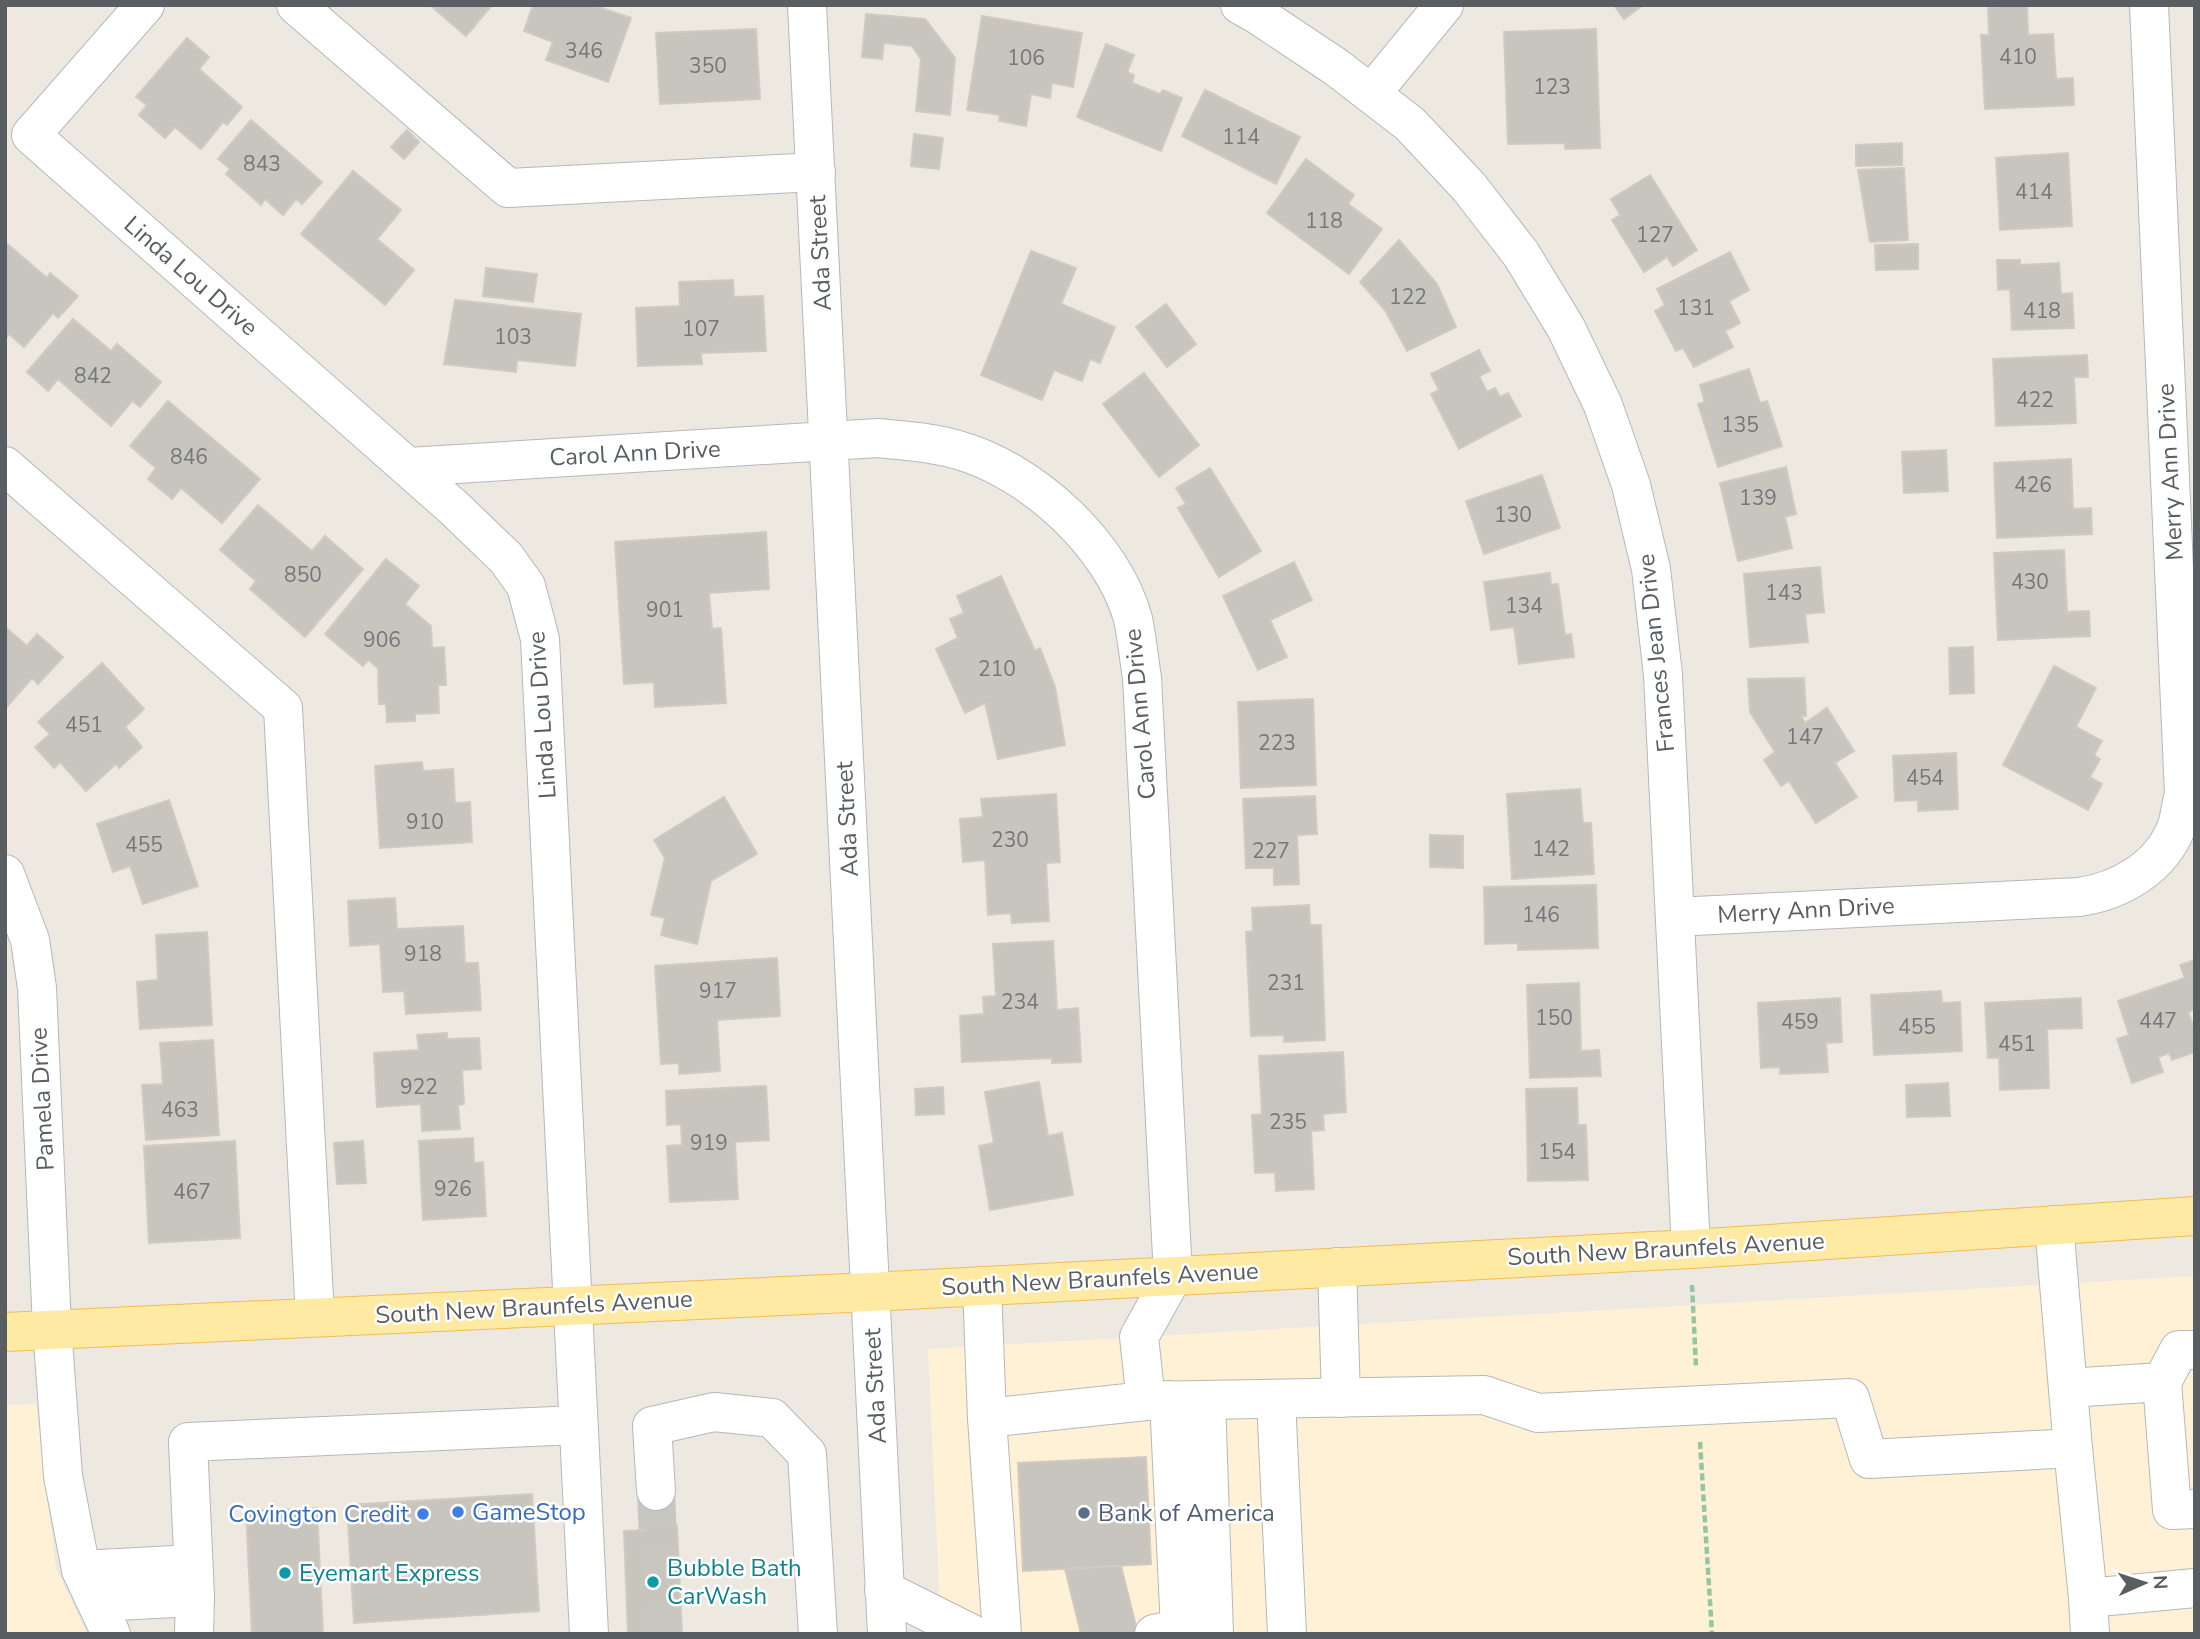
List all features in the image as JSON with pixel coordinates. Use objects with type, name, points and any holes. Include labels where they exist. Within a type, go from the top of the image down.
[{"type":"main road","name":"South New Braunfels Avenue","points":[[5,1332],[870,1292],[1691,1249],[2195,1216]]},
{"type":"street","name":"Linda Lou Drive","points":[[145,5],[32,135],[408,467],[506,558],[526,586],[540,639],[589,1634]]},
{"type":"street","points":[[296,5],[508,188],[816,172]]},
{"type":"street","name":"Ada Street","points":[[807,5],[887,1634]]},
{"type":"street","name":"Frances Jean Drive","points":[[1240,5],[1336,67],[1410,124],[1469,187],[1521,254],[1566,328],[1603,405],[1631,485],[1651,569],[1663,675],[1691,1249]]},
{"type":"street","points":[[1371,94],[1444,5]]},
{"type":"street","name":"Merry Ann Drive","points":[[1675,917],[2100,894],[2132,880],[2159,857],[2176,827],[2184,794],[2149,5]]},
{"type":"street","name":"Carol Ann Drive","points":[[408,467],[878,438],[933,443],[986,460],[1035,487],[1077,524],[1109,569],[1133,619],[1142,678],[1173,1276]]},
{"type":"street","points":[[5,466],[283,708],[315,1317]]},
{"type":"street","name":"Pamela Drive","points":[[5,874],[30,940],[37,988],[52,1328],[63,1476],[96,1602]]},
{"type":"street","points":[[2054,1225],[2089,1616],[2195,1588]]},
{"type":"street","points":[[1337,1267],[1341,1398]]},
{"type":"street","points":[[1154,1634],[1180,1629],[1157,1401],[1139,1337],[1173,1276]]},
{"type":"street","points":[[982,1286],[987,1418],[1002,1634]]},
{"type":"street","points":[[2183,1510],[2162,1382],[2179,1350],[2195,1350]]},
{"type":"street","points":[[2068,1388],[2162,1382]]},
{"type":"street","points":[[987,1418],[1157,1401],[1206,1399],[1484,1395],[1538,1413],[1850,1398],[1870,1459],[2073,1448]]},
{"type":"street","points":[[1206,1399],[1214,1634]]},
{"type":"street","points":[[1276,1399],[1287,1634]]},
{"type":"street","points":[[656,1491],[652,1426],[714,1412],[772,1418],[807,1454],[818,1634]]},
{"type":"street","points":[[96,1602],[194,1598],[188,1442],[577,1426]]},
{"type":"street","points":[[884,1590],[972,1634]]},
{"type":"shaded area","points":[[2195,1276],[2195,1634],[941,1634],[928,1349]]},
{"type":"shaded area","points":[[36,1404],[56,1568],[87,1634],[5,1634],[5,1405]]},
{"type":"building","points":[[430,5],[492,5],[466,36]]},
{"type":"building","points":[[533,5],[592,5],[631,18],[608,82],[546,60],[553,42],[524,31]]},
{"type":"building","points":[[1614,5],[1643,5],[1624,19]]},
{"type":"building","points":[[2027,5],[2028,35],[2053,34],[2056,79],[2073,78],[2074,105],[1985,109],[1981,35],[1989,35],[1988,7]]},
{"type":"building","points":[[866,14],[925,19],[955,58],[950,115],[916,111],[921,59],[912,46],[884,43],[882,59],[862,57]]},
{"type":"building","points":[[982,16],[1082,33],[1073,87],[1052,83],[1050,98],[1031,94],[1026,126],[999,121],[1000,115],[967,110]]},
{"type":"building","points":[[756,29],[760,99],[660,104],[656,33]]},
{"type":"building","points":[[1596,29],[1600,148],[1565,149],[1565,143],[1508,144],[1504,32]]},
{"type":"building","points":[[187,38],[209,57],[199,69],[242,107],[227,125],[223,122],[201,149],[175,127],[165,138],[139,115],[147,105],[136,97]]},
{"type":"building","points":[[1106,44],[1134,55],[1127,72],[1134,75],[1132,83],[1160,94],[1163,90],[1182,98],[1161,151],[1077,117]]},
{"type":"building","points":[[1205,90],[1300,137],[1276,184],[1182,136]]},
{"type":"building","points":[[251,120],[322,182],[302,204],[296,199],[283,215],[265,199],[261,205],[226,174],[230,169],[218,159]]},
{"type":"building","points":[[407,130],[419,142],[404,159],[391,147]]},
{"type":"building","points":[[914,134],[943,138],[939,169],[911,166]]},
{"type":"building","points":[[1902,143],[1902,165],[1856,166],[1856,145]]},
{"type":"building","points":[[2068,153],[2072,226],[2000,230],[1996,158]]},
{"type":"building","points":[[1306,159],[1354,195],[1348,204],[1382,229],[1349,274],[1267,213]]},
{"type":"building","points":[[1904,168],[1908,240],[1870,242],[1858,170]]},
{"type":"building","points":[[353,171],[401,210],[377,239],[414,270],[385,305],[301,234]]},
{"type":"building","points":[[1650,175],[1697,250],[1673,266],[1667,257],[1644,272],[1612,220],[1620,215],[1611,199]]},
{"type":"building","points":[[1399,240],[1437,284],[1456,327],[1407,351],[1385,310],[1360,282]]},
{"type":"building","points":[[5,242],[47,278],[50,273],[78,296],[58,318],[53,313],[24,347],[9,334],[5,339]]},
{"type":"building","points":[[1918,244],[1918,269],[1876,270],[1875,245]]},
{"type":"building","points":[[1031,251],[1076,268],[1061,304],[1115,327],[1100,363],[1090,359],[1082,381],[1054,370],[1042,400],[981,375]]},
{"type":"building","points":[[1730,252],[1749,290],[1729,301],[1740,323],[1725,331],[1733,347],[1694,367],[1683,348],[1676,351],[1655,311],[1665,305],[1657,289]]},
{"type":"building","points":[[1997,260],[2020,260],[2020,265],[2059,263],[2061,294],[2072,293],[2074,328],[2012,330],[2010,289],[1998,290]]},
{"type":"building","points":[[486,268],[537,274],[533,302],[483,296]]},
{"type":"building","points":[[733,280],[734,297],[763,296],[766,351],[701,353],[702,364],[638,366],[636,308],[680,306],[679,282]]},
{"type":"building","points":[[455,300],[581,314],[575,366],[517,360],[516,372],[444,364]]},
{"type":"building","points":[[1166,304],[1196,344],[1167,367],[1136,327]]},
{"type":"building","points":[[73,319],[111,351],[117,344],[161,382],[140,407],[132,401],[111,426],[58,379],[48,391],[27,372]]},
{"type":"building","points":[[1479,350],[1490,371],[1479,376],[1487,392],[1495,388],[1500,397],[1508,393],[1521,416],[1459,449],[1431,394],[1439,390],[1431,374]]},
{"type":"building","points":[[2087,355],[2088,377],[2074,377],[2076,423],[1996,426],[1993,359]]},
{"type":"building","points":[[1749,369],[1760,403],[1767,401],[1782,446],[1718,467],[1698,404],[1705,402],[1700,385]]},
{"type":"building","points":[[1144,373],[1199,445],[1159,477],[1103,404]]},
{"type":"building","points":[[168,401],[260,479],[222,523],[181,488],[172,499],[148,479],[156,468],[130,446]]},
{"type":"building","points":[[1946,450],[1948,491],[1904,493],[1902,452]]},
{"type":"building","points":[[2071,459],[2073,509],[2091,508],[2092,534],[1997,538],[1994,463]]},
{"type":"building","points":[[1786,467],[1796,514],[1785,517],[1792,548],[1738,561],[1720,483]]},
{"type":"building","points":[[1210,468],[1261,551],[1219,577],[1178,508],[1186,504],[1176,488]]},
{"type":"building","points":[[1542,475],[1560,528],[1484,554],[1466,501]]},
{"type":"building","points":[[258,505],[312,551],[325,536],[363,569],[305,637],[250,589],[256,581],[220,550]]},
{"type":"building","points":[[766,532],[769,589],[709,593],[712,629],[721,628],[726,703],[655,707],[654,682],[624,684],[615,542]]},
{"type":"building","points":[[2064,550],[2067,612],[2089,611],[2090,636],[1998,640],[1994,553]]},
{"type":"building","points":[[386,559],[419,586],[405,604],[431,626],[432,648],[444,647],[446,685],[438,685],[439,713],[415,714],[415,721],[387,722],[386,704],[379,704],[378,668],[368,660],[363,666],[325,634]]},
{"type":"building","points":[[1294,562],[1312,600],[1270,620],[1287,657],[1258,670],[1223,596]]},
{"type":"building","points":[[1820,567],[1824,612],[1805,614],[1808,642],[1750,647],[1744,574]]},
{"type":"building","points":[[1550,573],[1551,585],[1558,584],[1565,635],[1571,634],[1574,657],[1519,664],[1514,627],[1491,630],[1484,582]]},
{"type":"building","points":[[1001,576],[1035,651],[1040,648],[1055,687],[1065,745],[998,759],[985,703],[965,713],[936,649],[958,638],[950,619],[964,613],[957,596]]},
{"type":"building","points":[[5,627],[27,646],[37,634],[63,657],[38,684],[32,678],[5,709]]},
{"type":"building","points":[[1973,647],[1974,693],[1950,694],[1949,648]]},
{"type":"building","points":[[102,663],[144,709],[125,727],[142,747],[119,768],[116,764],[86,791],[60,762],[54,768],[35,747],[50,734],[38,722]]},
{"type":"building","points":[[2054,666],[2096,688],[2076,727],[2102,741],[2094,755],[2100,759],[2090,777],[2102,784],[2088,810],[2003,765]]},
{"type":"building","points":[[1804,678],[1806,716],[1801,716],[1805,723],[1827,708],[1854,751],[1835,763],[1857,797],[1816,823],[1789,781],[1781,786],[1764,760],[1775,752],[1750,712],[1748,679]]},
{"type":"building","points":[[1313,699],[1316,785],[1241,788],[1238,702]]},
{"type":"building","points":[[1956,753],[1958,809],[1918,811],[1918,800],[1895,801],[1893,756]]},
{"type":"building","points":[[422,762],[423,771],[453,769],[455,803],[470,802],[472,842],[380,848],[375,766]]},
{"type":"building","points":[[1580,789],[1583,823],[1591,823],[1594,874],[1512,879],[1507,794]]},
{"type":"building","points":[[1056,794],[1060,862],[1046,863],[1049,921],[1012,923],[1011,913],[988,915],[985,860],[963,862],[960,819],[983,817],[981,799]]},
{"type":"building","points":[[1315,796],[1317,834],[1297,835],[1299,884],[1274,885],[1274,868],[1246,868],[1243,799]]},
{"type":"building","points":[[724,797],[757,854],[711,881],[697,944],[661,935],[665,918],[651,915],[665,858],[654,840]]},
{"type":"building","points":[[169,800],[198,886],[143,904],[130,866],[113,872],[97,824]]},
{"type":"building","points":[[1430,835],[1463,836],[1463,868],[1430,867]]},
{"type":"building","points":[[1596,885],[1598,948],[1518,950],[1518,943],[1485,944],[1484,887]]},
{"type":"building","points":[[395,898],[397,929],[463,926],[465,963],[478,963],[481,1010],[406,1014],[404,991],[383,992],[380,944],[350,946],[348,901]]},
{"type":"building","points":[[1309,905],[1310,925],[1321,925],[1325,1040],[1284,1042],[1284,1035],[1251,1036],[1246,932],[1253,931],[1252,908]]},
{"type":"building","points":[[207,932],[212,1025],[140,1029],[137,982],[158,980],[156,935]]},
{"type":"building","points":[[1053,941],[1057,1010],[1078,1008],[1081,1062],[1052,1063],[1052,1058],[962,1062],[960,1016],[984,1014],[983,997],[996,996],[993,944]]},
{"type":"building","points":[[777,958],[780,1016],[717,1020],[720,1071],[679,1074],[679,1063],[661,1064],[655,966]]},
{"type":"building","points":[[2195,960],[2195,1009],[2188,1012],[2195,1031],[2195,1052],[2172,1060],[2169,1053],[2158,1057],[2163,1072],[2132,1083],[2117,1039],[2129,1035],[2118,1001],[2185,978],[2180,965]]},
{"type":"building","points":[[1579,983],[1581,1051],[1599,1050],[1601,1076],[1530,1078],[1527,985]]},
{"type":"building","points":[[1941,991],[1942,1003],[1960,1002],[1962,1051],[1874,1055],[1871,995]]},
{"type":"building","points":[[1840,998],[1842,1042],[1826,1043],[1828,1072],[1780,1074],[1780,1067],[1761,1068],[1758,1003]]},
{"type":"building","points":[[2081,998],[2082,1028],[2047,1029],[2049,1088],[2000,1090],[1999,1058],[1988,1058],[1985,1003]]},
{"type":"building","points":[[447,1033],[447,1039],[479,1038],[481,1069],[462,1070],[464,1104],[458,1105],[460,1129],[422,1131],[421,1104],[377,1107],[374,1053],[419,1050],[417,1035]]},
{"type":"building","points":[[213,1040],[219,1135],[146,1140],[142,1085],[163,1084],[160,1043]]},
{"type":"building","points":[[1343,1052],[1346,1112],[1323,1114],[1324,1130],[1311,1131],[1314,1189],[1276,1191],[1275,1172],[1255,1173],[1252,1115],[1262,1114],[1259,1056]]},
{"type":"building","points":[[1039,1082],[1048,1136],[1062,1133],[1073,1195],[990,1210],[979,1146],[994,1143],[985,1092]]},
{"type":"building","points":[[1948,1083],[1950,1116],[1907,1117],[1906,1085]]},
{"type":"building","points":[[766,1086],[769,1140],[735,1142],[738,1199],[670,1202],[667,1146],[682,1145],[681,1124],[667,1125],[666,1091]]},
{"type":"building","points":[[943,1087],[944,1114],[916,1115],[915,1089]]},
{"type":"building","points":[[1577,1088],[1578,1125],[1586,1125],[1588,1180],[1528,1181],[1526,1089]]},
{"type":"building","points":[[473,1138],[474,1163],[483,1162],[486,1216],[423,1220],[419,1141]]},
{"type":"building","points":[[235,1141],[240,1238],[149,1243],[144,1146]]},
{"type":"building","points":[[363,1141],[366,1183],[337,1184],[334,1143]]},
{"type":"building","name":"Bank of America","points":[[1146,1457],[1151,1564],[1023,1571],[1018,1463]]},
{"type":"building","name":"Bubble Bath CarWash","points":[[669,1490],[670,1526],[677,1526],[682,1634],[628,1634],[624,1531],[646,1530],[645,1491]]},
{"type":"building","points":[[532,1494],[539,1611],[354,1623],[347,1505]]},
{"type":"building","name":"Eyemart Express","points":[[317,1508],[323,1634],[252,1634],[246,1511]]},
{"type":"building","points":[[1121,1566],[1138,1634],[1081,1634],[1065,1569]]},
{"type":"tunnel","points":[[656,1491],[662,1634]]},
{"type":"place","name":"GameStop","points":[[458,1512]]},
{"type":"place","name":"Bank of America","points":[[1084,1513]]},
{"type":"place","name":"Covington Credit","points":[[423,1514]]},
{"type":"place","name":"Eyemart Express","points":[[285,1573]]},
{"type":"place","name":"Bubble Bath CarWash","points":[[653,1582]]}]
